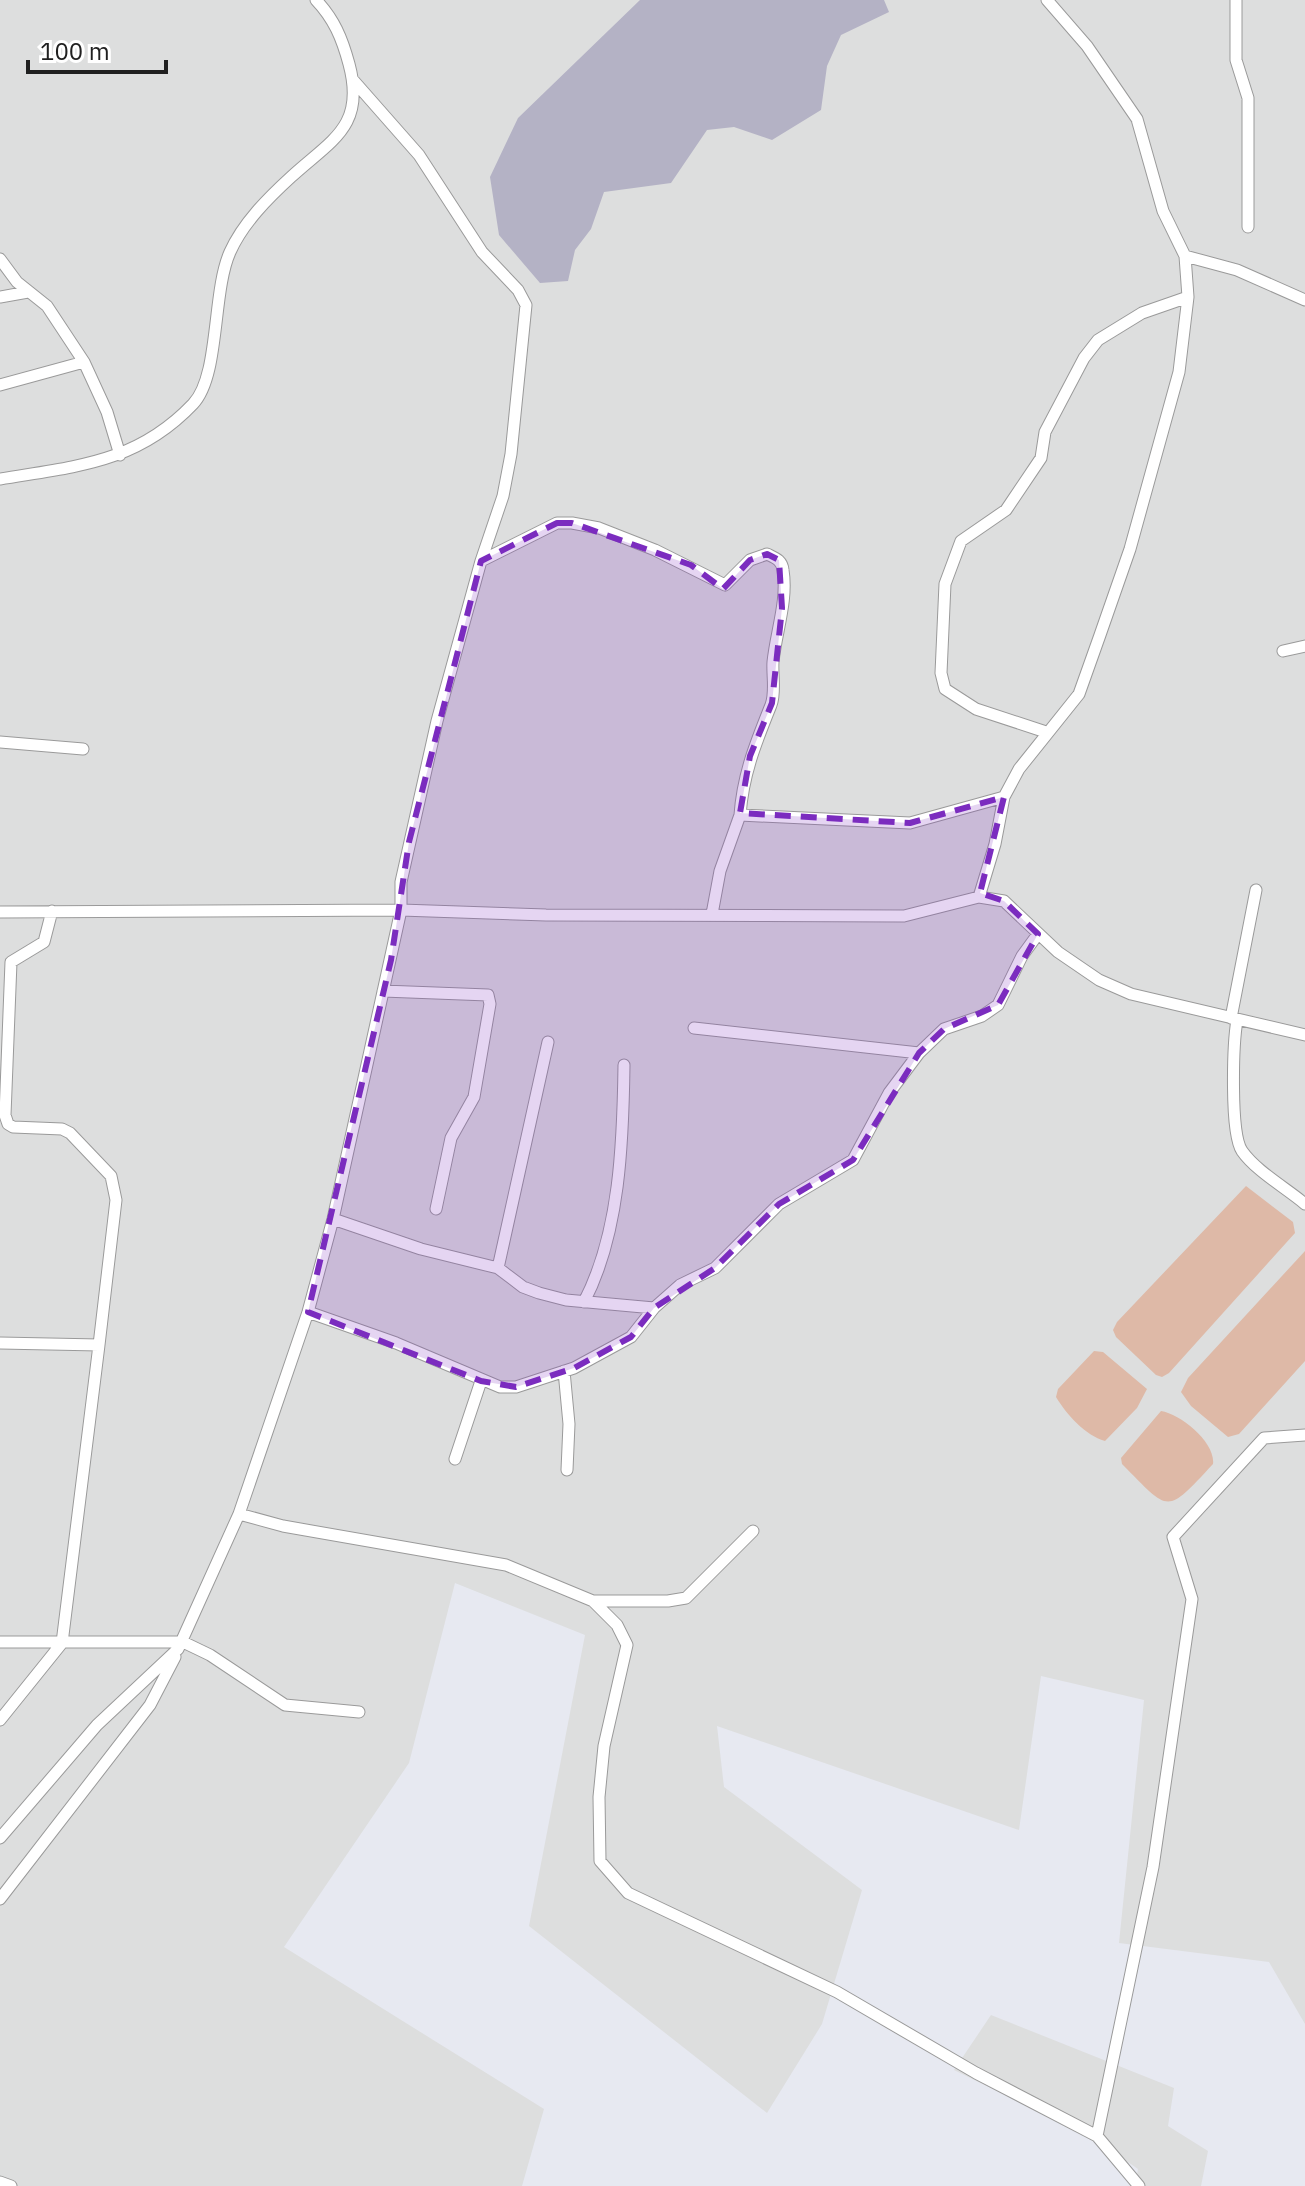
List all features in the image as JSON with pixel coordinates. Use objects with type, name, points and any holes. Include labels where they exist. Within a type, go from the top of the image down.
[{"type":"street","points":[[0,479],[120,455],[152,440],[195,403],[205,389],[219,289],[229,253],[251,219],[344,130],[353,110],[353,80],[340,34],[316,0]]},
{"type":"street","points":[[979,897],[995,844],[1004,797],[1046,732],[1079,694],[1130,549],[1179,372],[1188,297],[1185,256],[1163,211],[1137,119],[1087,46],[1047,0]]},
{"type":"street","points":[[1236,0],[1236,60],[1248,98],[1248,227]]},
{"type":"street","points":[[0,1899],[150,1705],[239,1514],[308,1312],[333,1219],[401,910],[401,882],[433,736],[481,561],[503,496],[511,454],[526,305],[518,290],[482,252],[419,155],[353,80]]},
{"type":"street","points":[[1185,256],[1237,270],[1305,300]]},
{"type":"street","points":[[0,259],[28,292],[47,306],[84,362],[107,412],[120,455]]},
{"type":"street","points":[[0,297],[28,292]]},
{"type":"street","points":[[1046,732],[976,709],[942,684],[942,627],[948,572],[961,541],[1006,510],[1041,458],[1045,432],[1098,340],[1142,313],[1188,297]]},
{"type":"street","points":[[0,385],[84,362]]},
{"type":"street","points":[[481,561],[557,523],[599,528],[655,550],[725,585],[750,560],[767,554],[779,560],[783,568],[782,608],[773,663],[772,703],[763,717],[742,784],[740,815],[720,871],[712,914]]},
{"type":"street","points":[[1283,651],[1305,646]]},
{"type":"street","points":[[0,742],[83,749]]},
{"type":"street","points":[[740,815],[910,823],[1004,797]]},
{"type":"street","points":[[1256,890],[1234,1019],[1232,1056],[1237,1142],[1245,1155],[1305,1204]]},
{"type":"street","points":[[0,912],[401,910],[546,915],[904,916],[979,897],[1004,901],[1038,934],[1099,980],[1131,994],[1305,1035]]},
{"type":"street","points":[[0,1720],[62,1643],[116,1200],[111,1176],[70,1133],[62,1129],[13,1127],[8,1124],[5,1115],[11,962],[44,942],[52,911]]},
{"type":"street","points":[[308,1312],[396,1343],[481,1381],[516,1387],[564,1371],[631,1337],[654,1308],[680,1285],[715,1268],[779,1204],[853,1160],[889,1093],[919,1053],[944,1029],[982,1016],[998,1005],[1022,956],[1038,934]]},
{"type":"street","points":[[383,991],[488,995],[489,1016],[474,1097],[451,1138],[436,1209]]},
{"type":"street","points":[[694,1028],[919,1053]]},
{"type":"street","points":[[498,1268],[548,1042]]},
{"type":"street","points":[[584,1302],[600,1272],[607,1239],[623,1122],[624,1065]]},
{"type":"street","points":[[333,1219],[421,1249],[498,1268],[523,1287],[584,1302],[654,1308]]},
{"type":"street","points":[[0,1343],[99,1345]]},
{"type":"street","points":[[564,1371],[569,1424],[567,1470]]},
{"type":"street","points":[[455,1459],[481,1381]]},
{"type":"street","points":[[1097,2136],[1153,1867],[1192,1599],[1173,1537],[1264,1438],[1280,1434],[1305,1435]]},
{"type":"street","points":[[239,1514],[283,1526],[506,1565],[593,1601],[668,1601],[686,1598],[753,1531]]},
{"type":"street","points":[[593,1601],[617,1625],[627,1645],[604,1746],[599,1797],[600,1861],[611,1878],[628,1893],[837,1992],[976,2073],[1097,2136],[1139,2186]]},
{"type":"street","points":[[0,1642],[180,1646],[210,1655],[285,1705],[359,1712]]},
{"type":"street","points":[[0,1838],[97,1725],[180,1646]]},
{"type":"street","points":[[0,2182],[11,2186]]},
{"type":"highlighted area","points":[[557,523],[572,523],[691,565],[723,589],[750,560],[767,554],[779,560],[782,608],[772,703],[750,756],[740,813],[910,823],[1004,797],[980,893],[1004,901],[1038,934],[998,1005],[944,1029],[919,1053],[853,1160],[779,1204],[715,1268],[654,1308],[631,1337],[574,1368],[516,1387],[481,1381],[308,1312],[391,960],[409,842],[481,561]]},
{"type":"shaded area","points":[[0,0],[1305,0],[1305,2024],[1269,1962],[1119,1943],[1144,1700],[1041,1676],[1019,1830],[717,1726],[724,1787],[862,1890],[822,2024],[767,2113],[529,1926],[585,1635],[455,1583],[409,1763],[284,1947],[544,2109],[522,2186],[0,2186]]},
{"type":"shaded area","points":[[640,0],[884,0],[889,12],[841,35],[827,66],[821,110],[772,140],[734,127],[707,130],[671,183],[604,192],[591,229],[575,250],[568,281],[540,283],[499,235],[490,177],[518,118]]},
{"type":"shaded area","points":[[1246,1186],[1293,1222],[1295,1233],[1169,1373],[1162,1377],[1156,1375],[1116,1337],[1113,1330],[1117,1322]]},
{"type":"shaded area","points":[[1305,1251],[1305,1361],[1239,1434],[1228,1437],[1191,1406],[1181,1392],[1188,1378]]},
{"type":"shaded area","points":[[1094,1351],[1103,1352],[1147,1389],[1137,1408],[1105,1441],[1077,1424],[1056,1397],[1058,1389]]},
{"type":"shaded area","points":[[1161,1411],[1196,1431],[1209,1447],[1213,1464],[1185,1493],[1168,1502],[1150,1492],[1122,1464],[1121,1458]]},
{"type":"shaded area","points":[[991,2015],[1174,2088],[1168,2126],[1208,2151],[1201,2186],[1135,2186],[1138,2169],[1091,2137],[954,2070]]}]
